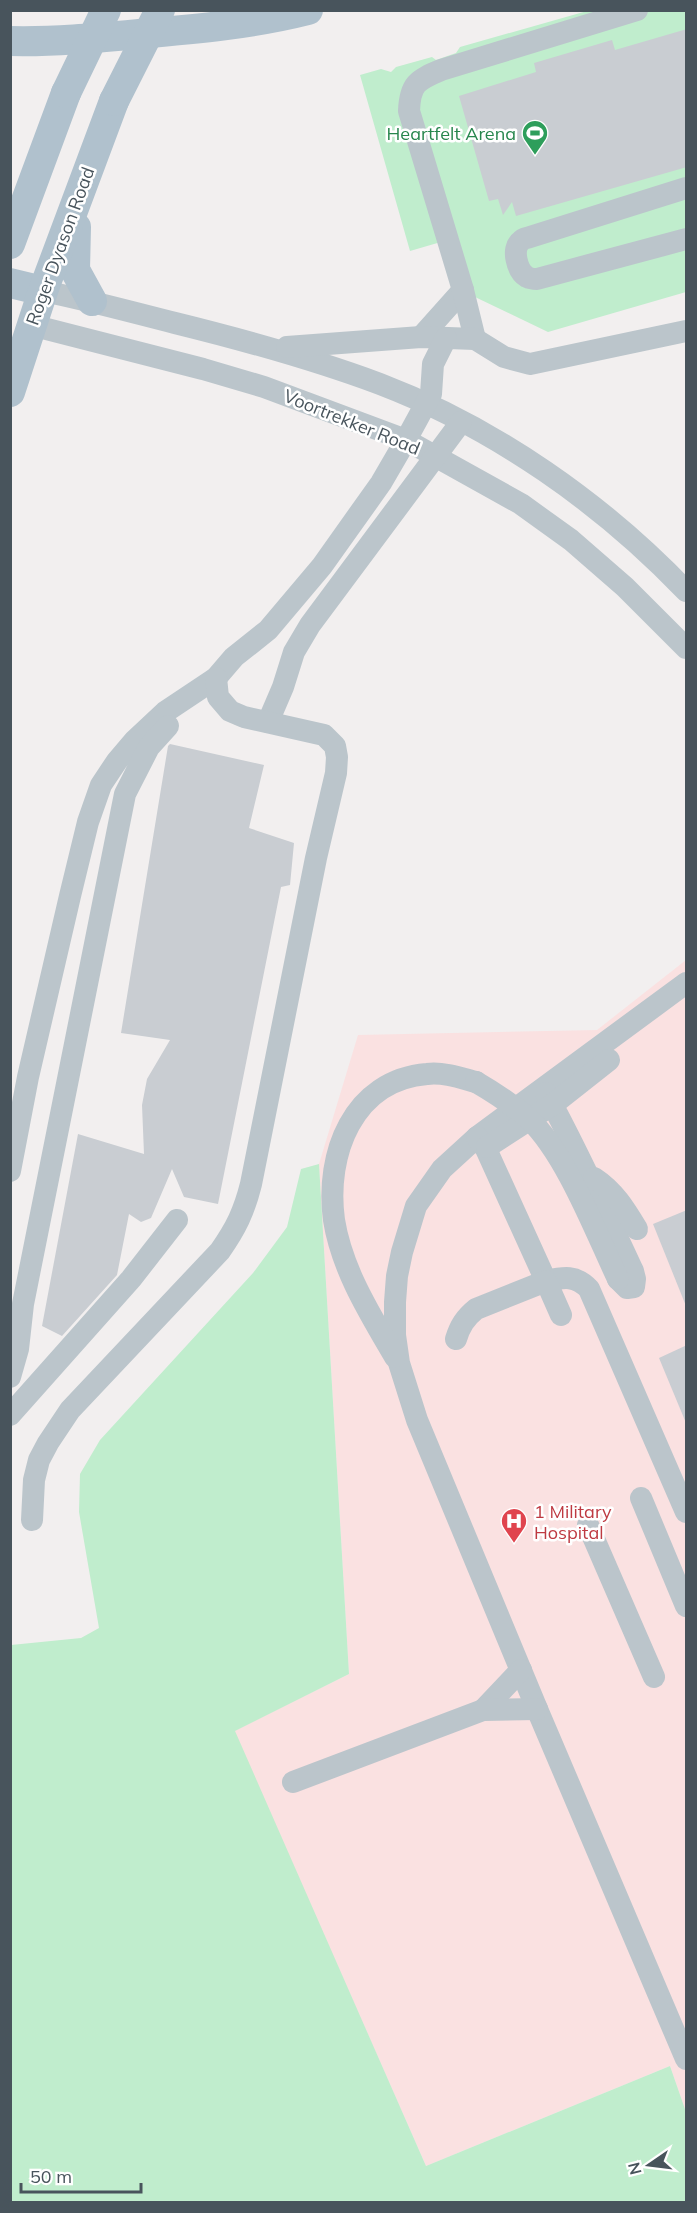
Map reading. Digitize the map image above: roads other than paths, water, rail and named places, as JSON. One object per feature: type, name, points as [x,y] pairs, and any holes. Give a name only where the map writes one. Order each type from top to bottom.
[{"type":"main road","points":[[10,244],[66,93],[106,10]]},
{"type":"main road","name":"Roger Dyason Road","points":[[10,392],[21,322],[43,291],[78,203],[92,157],[114,102],[160,10]]},
{"type":"main road","points":[[10,41],[65,41],[176,31],[233,25],[308,10]]},
{"type":"main road","points":[[78,203],[75,270],[92,301]]},
{"type":"main road","points":[[10,283],[43,291]]},
{"type":"street","points":[[475,339],[463,290],[409,111],[410,96],[414,85],[421,78],[441,70],[637,10]]},
{"type":"street","points":[[687,188],[530,237],[521,241],[516,248],[516,259],[528,278],[537,279],[687,239]]},
{"type":"street","points":[[421,337],[463,290]]},
{"type":"street","points":[[43,291],[92,301],[270,348],[381,385],[424,404],[511,449],[604,514],[663,566],[687,591]]},
{"type":"street","name":"Voortrekker Road","points":[[21,322],[264,387],[406,440],[521,504],[571,540],[625,586],[687,648]]},
{"type":"street","points":[[270,348],[421,337],[475,339],[504,357],[530,364],[687,332]]},
{"type":"street","points":[[10,1377],[18,1348],[23,1304],[125,794],[149,747],[166,728],[217,687],[234,657],[268,630],[308,584],[366,506],[431,394],[433,364],[446,338]]},
{"type":"street","points":[[268,722],[283,687],[294,652],[310,625],[461,422]]},
{"type":"street","points":[[32,1520],[34,1480],[39,1460],[70,1410],[220,1251],[237,1226],[245,1209],[316,858],[336,773],[337,758],[335,746],[324,735],[237,715],[224,705],[217,687]]},
{"type":"street","points":[[10,1171],[28,1077],[54,964],[88,822],[101,785],[128,747],[165,712],[217,687]]},
{"type":"street","points":[[101,785],[125,794]]},
{"type":"street","points":[[548,1097],[687,983]]},
{"type":"street","points":[[687,1001],[481,1143],[455,1156],[429,1184],[416,1206],[402,1252],[395,1293],[395,1335],[399,1363],[417,1420],[520,1670],[687,2059]]},
{"type":"street","points":[[399,1363],[360,1296],[347,1266],[334,1220],[333,1191],[340,1142],[348,1124],[360,1107],[390,1083],[407,1077],[430,1073],[453,1075],[476,1082],[518,1110],[540,1131],[567,1174],[618,1279],[627,1288],[634,1287],[633,1271],[588,1174],[548,1097]]},
{"type":"street","points":[[481,1143],[561,1315]]},
{"type":"street","points":[[588,1174],[610,1190],[637,1229]]},
{"type":"street","points":[[10,1415],[131,1279],[177,1220]]},
{"type":"street","points":[[456,1339],[466,1317],[476,1310],[546,1281],[567,1277],[583,1282],[590,1289],[687,1512]]},
{"type":"street","points":[[641,1498],[687,1606]]},
{"type":"street","points":[[588,1525],[654,1677]]},
{"type":"street","points":[[483,1710],[520,1670]]},
{"type":"street","points":[[293,1782],[483,1710],[537,1709]]},
{"type":"place","name":"Heartfelt Arena","points":[[535,156]]},
{"type":"place","name":"1 Military Hospital","points":[[514,1544]]}]
